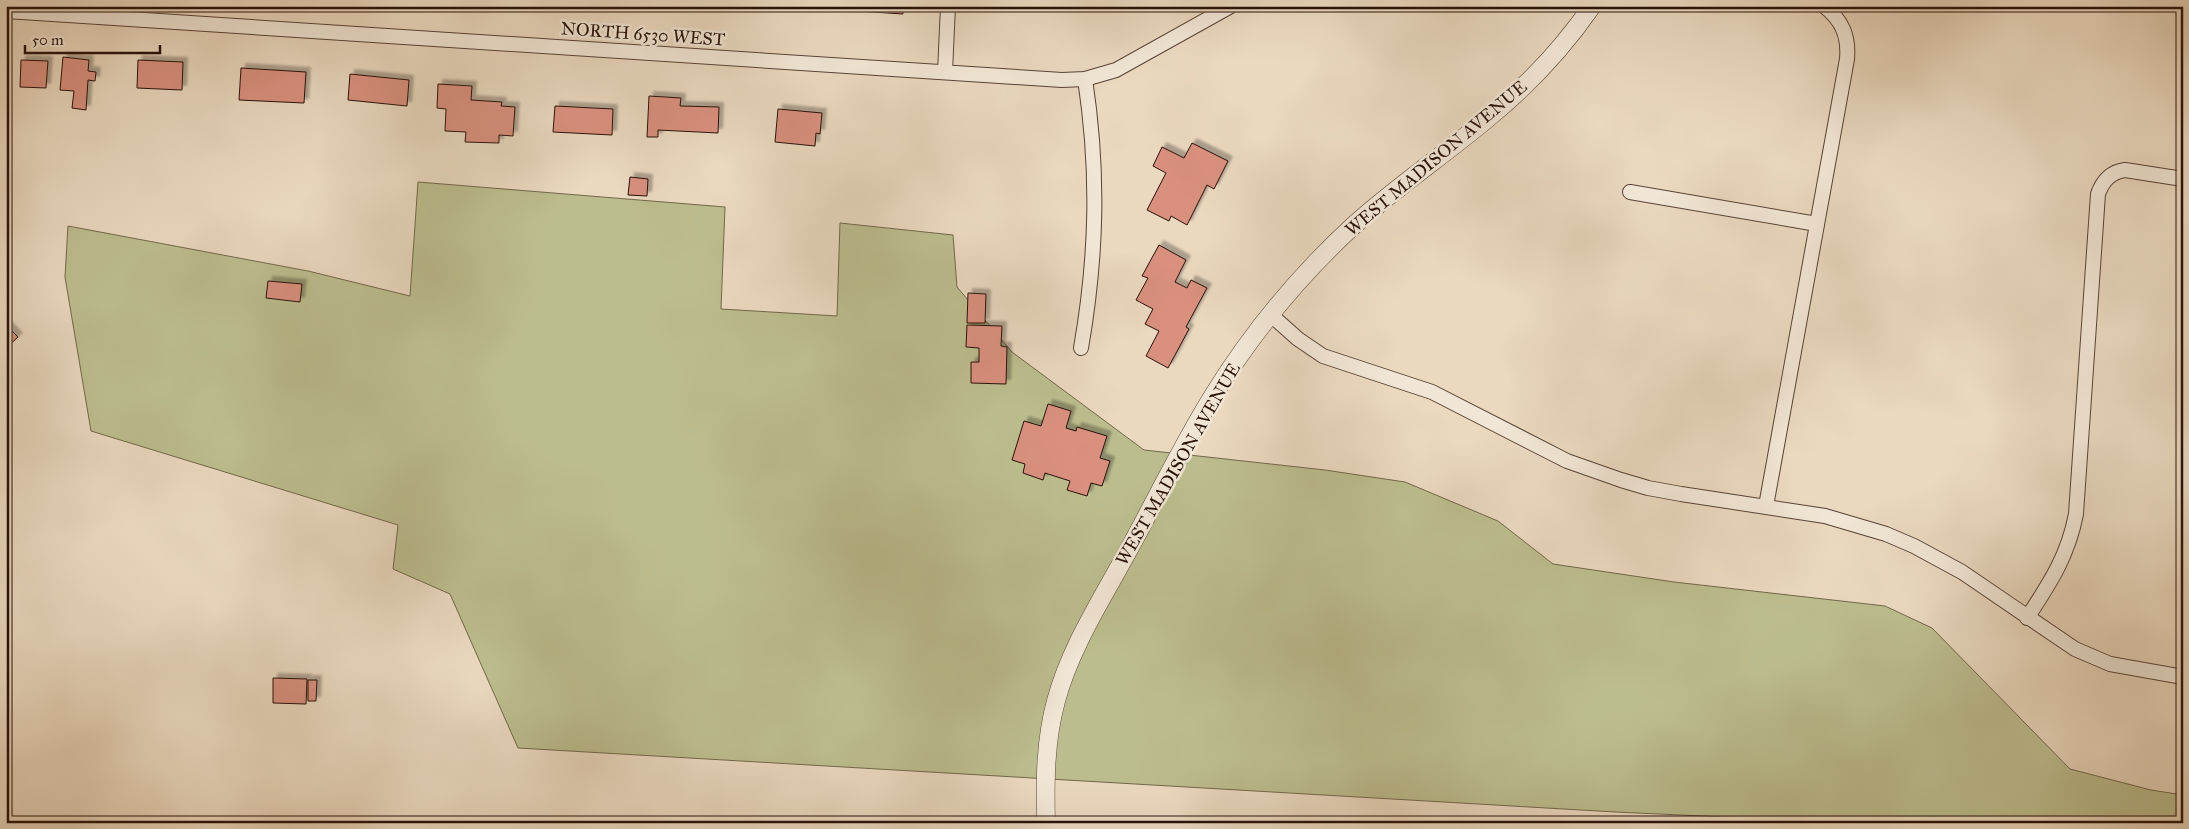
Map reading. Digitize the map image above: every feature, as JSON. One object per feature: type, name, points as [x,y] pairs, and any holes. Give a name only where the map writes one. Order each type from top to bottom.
[{"type":"street","points":[[945,72],[948,6]]},
{"type":"street","name":"NORTH 6530 WEST","points":[[6,11],[1062,80],[1086,79],[1116,70],[1231,6]]},
{"type":"street","name":"WEST MADISON AVENUE","points":[[1046,820],[1046,764],[1050,726],[1056,701],[1073,654],[1210,400],[1238,358],[1304,276],[1351,228],[1406,180],[1488,118],[1517,92],[1564,43],[1592,6]]},
{"type":"street","points":[[1766,506],[1848,49],[1847,39],[1840,22],[1824,6]]},
{"type":"street","points":[[1081,348],[1091,281],[1096,213],[1092,135],[1086,79]]},
{"type":"street","points":[[2027,618],[2061,564],[2068,548],[2076,514],[2096,211],[2100,186],[2111,175],[2125,170],[2183,179]]},
{"type":"street","points":[[1630,192],[1817,224]]},
{"type":"street","points":[[1271,316],[1298,339],[1323,356],[1432,392],[1480,415],[1535,446],[1594,471],[1639,485],[1681,494],[1766,506],[1850,522],[1914,546],[1962,572],[2057,639],[2094,658],[2126,668],[2183,677]]},
{"type":"green space","points":[[418,182],[725,207],[721,309],[837,316],[840,223],[953,235],[957,287],[1012,352],[1144,450],[1325,470],[1405,482],[1498,521],[1553,564],[1674,582],[1885,606],[1932,628],[2070,769],[2151,790],[2183,795],[2183,823],[1856,823],[1615,812],[518,748],[450,594],[393,569],[398,525],[91,431],[65,277],[68,226],[308,271],[410,296]]},
{"type":"building","points":[[772,6],[800,6],[800,9]]},
{"type":"building","points":[[843,6],[903,6],[903,14],[842,10]]},
{"type":"building","points":[[63,57],[89,60],[88,71],[96,72],[95,81],[88,80],[86,110],[72,108],[74,91],[60,90]]},
{"type":"building","points":[[21,60],[48,61],[46,88],[20,87]]},
{"type":"building","points":[[138,60],[183,62],[182,90],[137,88]]},
{"type":"building","points":[[241,68],[306,72],[304,103],[239,100]]},
{"type":"building","points":[[350,74],[409,80],[407,106],[348,100]]},
{"type":"building","points":[[438,84],[472,86],[471,100],[502,102],[501,106],[515,107],[513,136],[499,135],[499,143],[465,142],[466,132],[445,131],[446,109],[437,108]]},
{"type":"building","points":[[649,96],[681,98],[680,106],[719,107],[718,133],[658,130],[658,137],[647,137]]},
{"type":"building","points":[[555,106],[613,109],[612,135],[553,132]]},
{"type":"building","points":[[778,109],[822,113],[820,134],[816,133],[815,146],[775,142]]},
{"type":"building","points":[[1192,143],[1228,161],[1214,189],[1207,185],[1187,225],[1171,216],[1169,221],[1147,210],[1166,173],[1153,166],[1162,147],[1184,158]]},
{"type":"building","points":[[630,177],[648,179],[647,196],[628,195]]},
{"type":"building","points":[[1159,245],[1186,260],[1175,282],[1187,288],[1191,280],[1207,288],[1186,327],[1189,329],[1168,368],[1146,356],[1159,331],[1145,324],[1153,309],[1136,300],[1148,278],[1142,276]]},
{"type":"building","points":[[268,281],[302,284],[300,302],[266,298]]},
{"type":"building","points":[[968,293],[986,294],[985,323],[967,323]]},
{"type":"building","points":[[6,325],[18,337],[6,348]]},
{"type":"building","points":[[967,325],[1002,326],[1001,346],[1007,347],[1006,384],[971,383],[971,362],[979,362],[979,348],[966,347]]},
{"type":"building","points":[[1048,404],[1071,411],[1066,428],[1076,431],[1077,427],[1107,436],[1100,458],[1110,461],[1102,486],[1091,483],[1087,496],[1067,490],[1070,481],[1045,473],[1043,480],[1023,473],[1025,464],[1012,460],[1024,421],[1041,426]]},
{"type":"building","points":[[273,678],[307,679],[306,704],[273,703]]},
{"type":"building","points":[[308,680],[317,680],[316,701],[308,701]]}]
